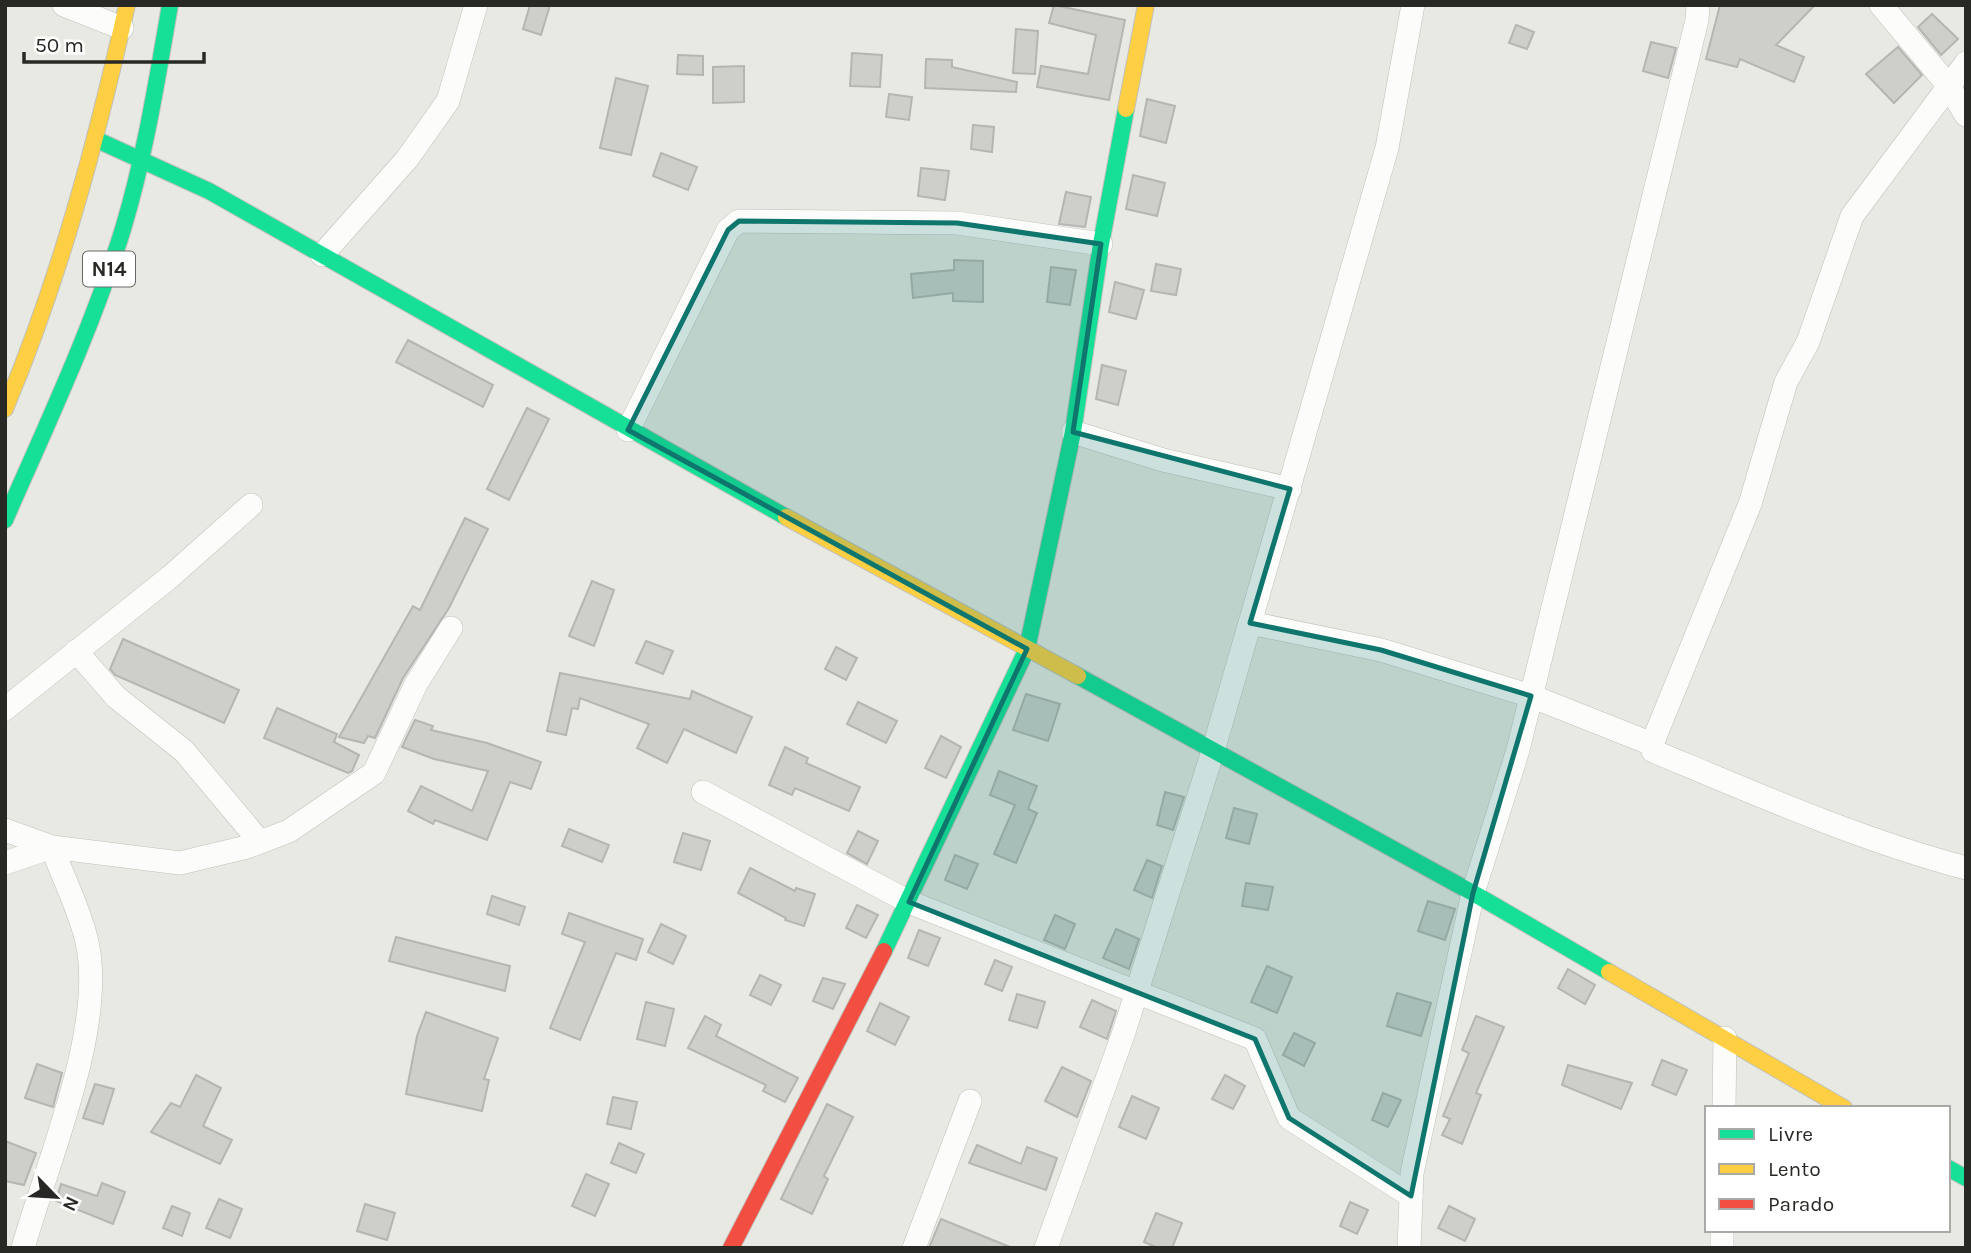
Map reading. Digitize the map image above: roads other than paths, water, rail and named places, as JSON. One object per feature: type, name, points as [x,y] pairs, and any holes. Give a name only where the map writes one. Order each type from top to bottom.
[{"type":"street","points":[[64,5],[122,28]]},
{"type":"street","name":"N14","points":[[5,409],[46,300],[95,139],[127,5]]},
{"type":"street","name":"N14","points":[[5,520],[65,385],[113,259],[142,158],[170,5]]},
{"type":"street","points":[[322,255],[407,159],[448,101],[477,5]]},
{"type":"street","points":[[731,1248],[909,902],[1027,649],[1073,432],[1101,244],[1146,5]]},
{"type":"street","points":[[1046,1248],[1137,993],[1213,751],[1387,148],[1413,5]]},
{"type":"street","points":[[1409,1248],[1412,1173],[1473,893],[1518,750],[1698,20],[1698,5]]},
{"type":"street","points":[[1881,5],[1948,85],[1966,115]]},
{"type":"street","points":[[1966,63],[1852,216],[1808,342],[1786,382],[1750,504],[1652,744],[1653,751],[1757,795],[1901,850],[1966,868]]},
{"type":"street","points":[[95,139],[142,158],[209,191],[628,430],[1473,893],[1841,1106]]},
{"type":"street","points":[[628,430],[728,230],[739,221],[957,223],[1101,244]]},
{"type":"street","points":[[1073,432],[1163,460],[1290,489]]},
{"type":"street","points":[[5,709],[170,577],[251,505]]},
{"type":"street","points":[[1250,623],[1381,650],[1531,696],[1652,744]]},
{"type":"street","points":[[5,830],[52,847],[180,863],[260,842],[289,831],[374,773],[416,684],[451,628]]},
{"type":"street","points":[[76,651],[117,697],[184,751],[260,842]]},
{"type":"street","points":[[703,792],[909,902],[1255,1039],[1289,1118],[1411,1196]]},
{"type":"street","points":[[5,863],[52,847]]},
{"type":"street","points":[[23,1248],[85,1041],[91,995],[87,942],[52,847]]},
{"type":"street","points":[[1724,1106],[1725,1038]]},
{"type":"street","points":[[914,1248],[971,1101]]},
{"type":"street","points":[[1950,1169],[1966,1178]]}]
